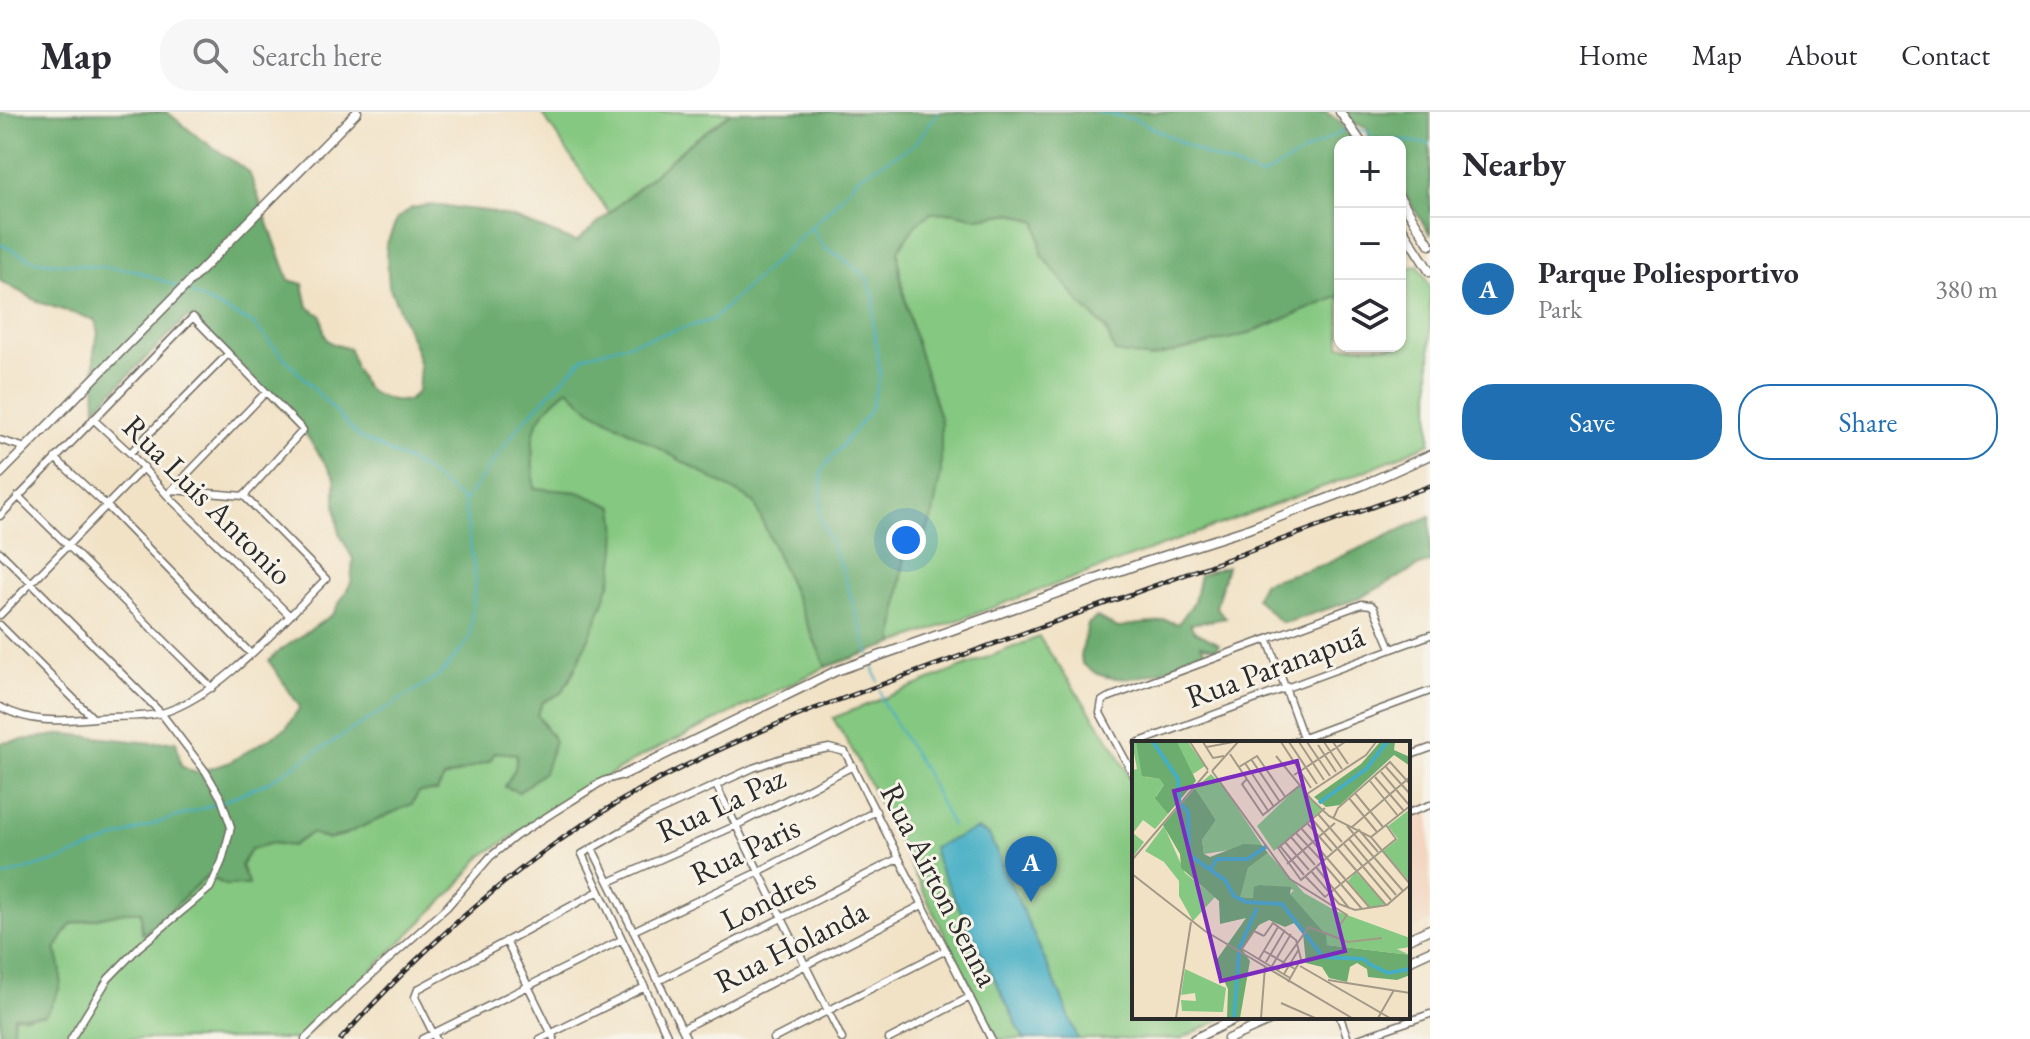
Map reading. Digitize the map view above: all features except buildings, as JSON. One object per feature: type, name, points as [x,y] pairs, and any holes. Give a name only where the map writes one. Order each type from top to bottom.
[{"type":"street","points":[[0,474],[357,112]]},
{"type":"street","points":[[1334,112],[1342,116],[1357,136]]},
{"type":"street","points":[[1406,207],[1430,245]]},
{"type":"street","points":[[1406,234],[1430,272]]},
{"type":"street","points":[[0,516],[193,317],[303,430],[244,496]]},
{"type":"street","points":[[130,453],[228,354]]},
{"type":"street","points":[[169,492],[266,392]]},
{"type":"street","name":"Rua Luis Antonio","points":[[93,419],[289,615]]},
{"type":"street","points":[[0,440],[26,448]]},
{"type":"street","points":[[305,1039],[447,907],[490,857],[516,836],[603,781],[623,775],[836,671],[1245,530],[1363,485],[1430,455]]},
{"type":"street","points":[[55,458],[107,506],[251,654]]},
{"type":"street","points":[[0,615],[144,467]]},
{"type":"street","points":[[0,707],[21,717],[50,722],[161,713],[212,688],[326,579],[244,496],[169,492]]},
{"type":"street","points":[[18,496],[212,688]]},
{"type":"street","points":[[0,552],[161,713],[192,751],[221,798],[231,833],[210,888],[138,948],[108,979],[71,1039]]},
{"type":"street","points":[[1132,773],[1100,713],[1102,701],[1107,698],[1362,604],[1374,608],[1391,648]]},
{"type":"street","points":[[0,625],[93,718]]},
{"type":"street","name":"Rua Paranapuã","points":[[1143,741],[1430,635]]},
{"type":"street","points":[[1268,640],[1304,741],[1430,691]]},
{"type":"street","name":"Rua Paranapuã","points":[[1118,750],[1132,745]]},
{"type":"street","name":"Rua Airton Senna","points":[[716,785],[785,757],[829,748],[845,752],[991,1039]]},
{"type":"street","points":[[1410,755],[1430,748]]},
{"type":"street","name":"Rua La Paz","points":[[609,882],[735,826],[853,766]]},
{"type":"street","points":[[658,1039],[668,1037],[582,854],[648,816],[716,785],[842,1039]]},
{"type":"street","points":[[1410,812],[1430,805]]},
{"type":"street","name":"Rua Paris","points":[[633,931],[758,872],[876,811]]},
{"type":"street","points":[[592,848],[687,1039]]},
{"type":"street","name":"Londres","points":[[658,981],[899,858]]},
{"type":"street","points":[[435,1036],[415,997],[418,989],[599,891]]},
{"type":"street","name":"Rua Holanda","points":[[682,1029],[922,905]]},
{"type":"street","points":[[1410,938],[1430,929]]},
{"type":"street","points":[[422,1039],[435,1036],[621,940]]},
{"type":"street","points":[[506,941],[553,1036]]},
{"type":"street","points":[[773,1039],[946,950]]},
{"type":"street","points":[[1410,960],[1430,951]]},
{"type":"street","points":[[540,1039],[553,1036],[645,987]]},
{"type":"street","points":[[889,1039],[970,997]]},
{"type":"street","points":[[1358,1039],[1430,1014]]},
{"type":"street","points":[[1194,1039],[1235,1019]]},
{"type":"street","points":[[1228,1039],[1273,1019]]},
{"type":"street","points":[[1341,1019],[1348,1039]]},
{"type":"shaded area","points":[[1430,810],[1430,921],[1410,930],[1410,817]]},
{"type":"green space","points":[[167,112],[249,172],[289,280],[303,284],[308,307],[322,316],[327,340],[349,348],[357,372],[374,394],[408,401],[418,391],[420,367],[415,347],[389,286],[386,246],[397,219],[412,208],[429,205],[487,211],[576,242],[689,144],[732,112],[1326,112],[1340,122],[1348,136],[1334,136],[1334,298],[1244,335],[1150,358],[1115,352],[1106,328],[1081,304],[1042,255],[1037,222],[1014,213],[978,218],[950,212],[931,213],[916,224],[898,251],[900,277],[913,333],[941,421],[941,472],[933,514],[923,541],[904,553],[893,644],[826,667],[754,502],[590,409],[568,389],[544,412],[534,432],[534,488],[578,492],[614,507],[616,552],[606,596],[570,679],[561,693],[543,702],[537,715],[555,741],[544,772],[519,792],[505,787],[515,769],[517,754],[495,752],[490,761],[444,778],[437,791],[419,792],[412,804],[344,835],[327,839],[311,833],[292,846],[272,843],[251,849],[241,866],[249,885],[226,885],[207,876],[142,934],[141,912],[124,912],[71,924],[55,949],[61,976],[59,991],[51,1006],[45,1015],[14,1016],[12,1039],[0,1039],[0,743],[65,734],[152,743],[176,741],[181,766],[195,773],[228,763],[286,728],[300,707],[269,661],[333,614],[351,583],[353,559],[339,533],[335,478],[303,430],[193,317],[185,319],[96,408],[94,352],[98,333],[95,320],[41,303],[0,281],[0,113]]},
{"type":"green space","points":[[541,112],[732,112],[689,144],[609,213]]},
{"type":"green space","points":[[1344,112],[1430,112],[1430,234],[1406,196],[1406,136],[1369,136],[1368,129],[1351,121]]},
{"type":"green space","points":[[951,212],[978,218],[1014,213],[1037,222],[1042,255],[1081,304],[1104,327],[1115,352],[1244,335],[1334,298],[1334,352],[1406,352],[1406,270],[1418,265],[1430,287],[1430,443],[1355,475],[893,644],[905,553],[923,541],[933,514],[941,421],[913,333],[900,277],[898,251],[916,224],[931,213]]},
{"type":"green space","points":[[568,389],[590,409],[754,502],[826,667],[640,757],[482,856],[454,890],[301,1039],[12,1039],[14,1016],[29,1017],[58,957],[55,949],[71,924],[124,912],[141,912],[141,925],[166,917],[184,895],[207,876],[226,885],[248,884],[241,866],[251,849],[272,843],[292,846],[311,833],[419,792],[495,752],[518,753],[515,769],[505,786],[519,792],[545,725],[537,716],[543,702],[561,693],[570,679],[612,580],[578,492],[534,489],[534,433],[544,412]]},
{"type":"green space","points":[[1430,516],[1430,562],[1360,598],[1280,622],[1256,598],[1262,583],[1326,564]]},
{"type":"green space","points":[[1227,566],[1216,607],[1226,618],[1190,624],[1194,631],[1219,644],[1216,649],[1201,645],[1206,652],[1182,664],[1139,677],[1111,677],[1096,673],[1082,664],[1088,624],[1097,617],[1118,628],[1165,620],[1178,624],[1194,602],[1200,575]]},
{"type":"green space","points":[[1039,637],[1115,748],[1132,783],[1132,1019],[1222,1019],[1180,1039],[997,1039],[854,753],[833,718]]},
{"type":"water","points":[[977,829],[989,835],[1078,1039],[1024,1039],[938,865],[933,847]]},
{"type":"waterway","points":[[224,801],[268,782],[440,675],[470,639],[475,578],[464,502],[519,426],[585,356],[712,320],[829,210],[860,176],[915,144],[938,112]]},
{"type":"waterway","points":[[1097,112],[1135,119],[1208,156],[1261,177],[1349,127]]},
{"type":"waterway","points":[[1355,129],[1368,132],[1375,141],[1389,139],[1430,144]]},
{"type":"waterway","points":[[811,227],[825,249],[839,255],[867,278],[874,297],[873,322],[880,375],[870,411],[822,470],[820,517],[844,574],[870,657]]},
{"type":"waterway","points":[[0,244],[35,261],[134,270],[176,286]]},
{"type":"waterway","points":[[192,294],[252,323],[359,437],[420,467],[464,501]]},
{"type":"waterway","points":[[872,663],[878,681]]},
{"type":"waterway","points":[[880,690],[884,705],[923,768],[952,826]]},
{"type":"waterway","points":[[0,877],[63,859],[142,828],[219,803]]},
{"type":"railway","points":[[341,1039],[411,965],[487,897],[568,835],[654,782],[733,743],[814,709],[1430,486]]},
{"type":"place","name":"Parque Poliesportivo","points":[[1031,902]]}]
